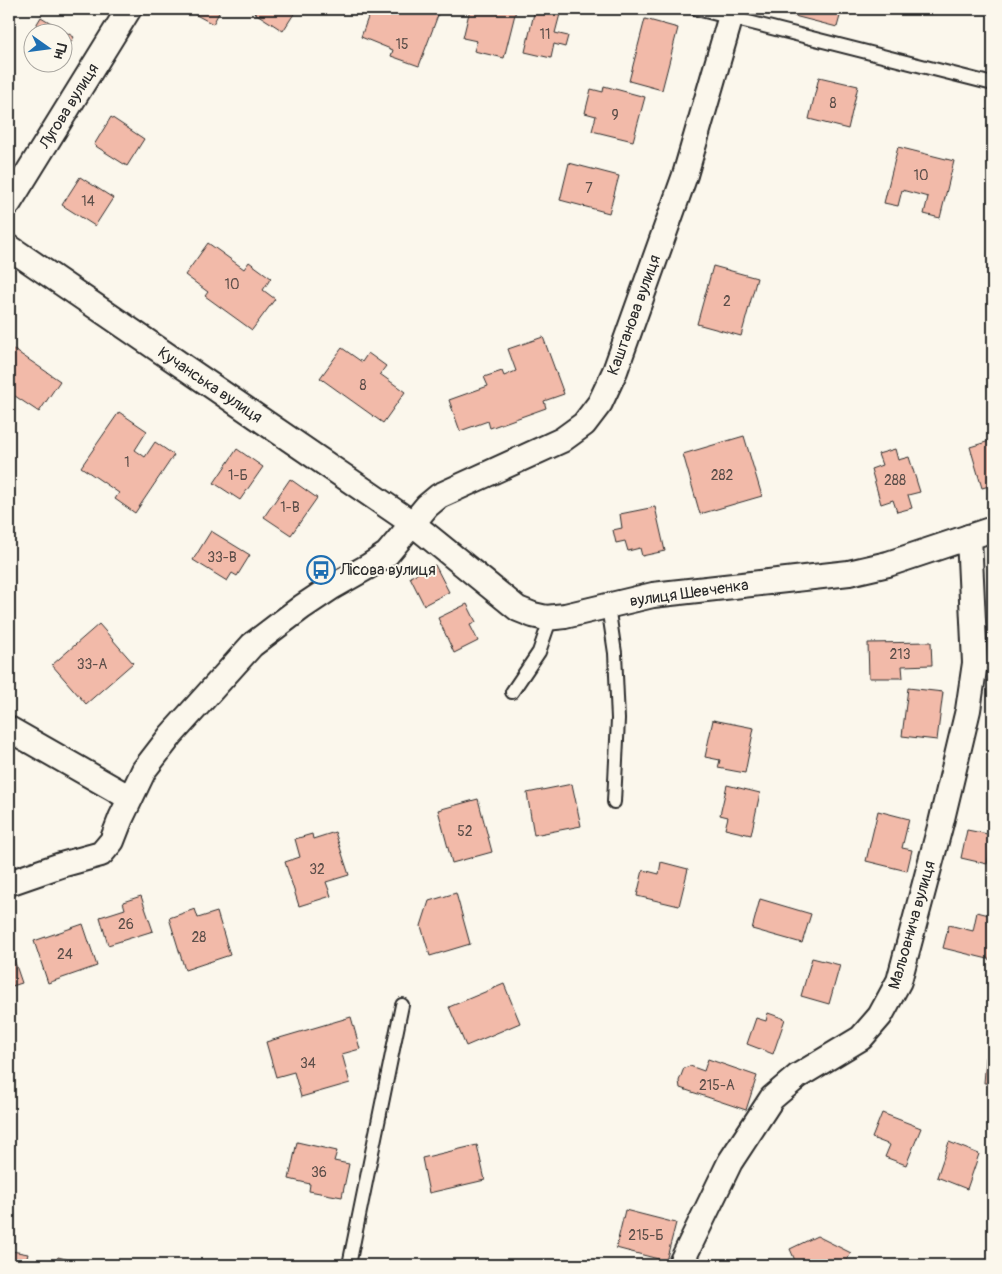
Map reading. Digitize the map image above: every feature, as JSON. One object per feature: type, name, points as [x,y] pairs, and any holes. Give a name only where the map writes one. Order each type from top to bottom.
[{"type":"street","name":"Лугова вулиця","points":[[9,203],[130,9]]},
{"type":"street","name":"Каштанова вулиця","points":[[9,883],[61,865],[101,854],[112,841],[144,770],[171,734],[252,645],[302,606],[386,554],[412,523],[439,496],[562,440],[584,424],[600,403],[615,371],[685,175],[732,13]]},
{"type":"street","name":"Кучанська вулиця","points":[[9,247],[412,523]]},
{"type":"street","name":"вулиця Шевченка","points":[[412,523],[518,609],[533,615],[551,617],[565,616],[653,595],[849,572],[888,564],[993,529]]},
{"type":"street","name":"Мальовнича вулиця","points":[[680,1265],[730,1162],[772,1098],[798,1076],[862,1038],[880,1016],[899,981],[941,824],[968,710],[975,663],[969,537]]},
{"type":"street","points":[[9,729],[130,798]]},
{"type":"lane","points":[[696,9],[732,13],[993,84]]},
{"type":"lane","points":[[608,606],[615,653],[618,719],[614,802]]},
{"type":"lane","points":[[512,692],[539,652],[551,617]]},
{"type":"lane","points":[[348,1265],[402,1005]]},
{"type":"building","points":[[185,9],[221,9],[213,24]]},
{"type":"building","points":[[249,9],[297,9],[283,31]]},
{"type":"building","points":[[371,9],[423,9],[438,15],[419,66],[391,56],[393,50],[361,37]]},
{"type":"building","points":[[470,9],[516,10],[504,58],[474,51],[477,41],[463,38]]},
{"type":"building","points":[[535,9],[560,14],[555,33],[568,36],[565,47],[554,44],[551,58],[525,52]]},
{"type":"building","points":[[767,9],[842,9],[837,27]]},
{"type":"building","points":[[41,17],[49,22],[38,22]]},
{"type":"building","points":[[645,19],[678,28],[662,90],[629,81]]},
{"type":"building","points":[[819,77],[858,86],[848,129],[809,119]]},
{"type":"building","points":[[604,86],[645,97],[633,141],[592,131],[596,116],[585,113],[591,89],[603,92]]},
{"type":"building","points":[[111,117],[144,139],[127,166],[94,145]]},
{"type":"building","points":[[898,147],[954,161],[940,218],[924,214],[928,197],[902,190],[898,206],[884,203]]},
{"type":"building","points":[[569,163],[619,176],[609,213],[560,200]]},
{"type":"building","points":[[80,177],[113,198],[95,226],[62,205]]},
{"type":"building","points":[[208,243],[244,269],[249,262],[271,278],[263,290],[275,299],[252,330],[205,296],[208,292],[185,275]]},
{"type":"building","points":[[713,266],[757,278],[741,336],[697,324]]},
{"type":"building","points":[[543,337],[564,394],[544,401],[546,408],[490,428],[488,421],[460,431],[449,400],[488,386],[484,377],[502,371],[504,376],[516,371],[508,349]]},
{"type":"building","points":[[342,348],[362,362],[368,353],[386,366],[380,374],[405,392],[383,423],[320,378]]},
{"type":"building","points":[[13,349],[60,381],[39,412],[9,392],[9,356]]},
{"type":"building","points":[[119,412],[147,431],[135,450],[145,457],[155,442],[174,455],[135,513],[115,499],[119,493],[81,467]]},
{"type":"building","points":[[744,436],[762,496],[700,514],[683,454]]},
{"type":"building","points":[[993,440],[993,485],[982,488],[970,447]]},
{"type":"building","points":[[237,449],[263,467],[240,500],[214,483]]},
{"type":"building","points":[[895,449],[898,460],[909,457],[920,492],[908,495],[912,508],[897,512],[893,500],[881,504],[871,469],[882,465],[878,454]]},
{"type":"building","points":[[290,479],[317,498],[291,535],[264,517]]},
{"type":"building","points":[[655,507],[665,551],[642,556],[640,548],[628,551],[625,541],[616,543],[613,530],[622,528],[620,514]]},
{"type":"building","points":[[211,531],[250,555],[237,576],[232,573],[227,581],[193,560]]},
{"type":"building","points":[[993,552],[993,577],[990,553]]},
{"type":"building","points":[[435,565],[449,592],[424,605],[410,577]]},
{"type":"building","points":[[467,604],[476,622],[470,625],[478,641],[454,653],[438,618]]},
{"type":"building","points":[[99,624],[133,663],[86,704],[52,665]]},
{"type":"building","points":[[931,642],[932,665],[902,666],[903,678],[869,678],[868,643]]},
{"type":"building","points":[[908,688],[943,692],[937,740],[902,736]]},
{"type":"building","points":[[713,720],[754,728],[745,773],[718,768],[720,760],[705,757]]},
{"type":"building","points":[[572,784],[581,826],[534,835],[527,793]]},
{"type":"building","points":[[727,785],[760,793],[751,835],[725,829],[728,817],[720,815]]},
{"type":"building","points":[[478,799],[492,852],[452,863],[438,810]]},
{"type":"building","points":[[878,811],[909,819],[902,848],[912,850],[907,871],[866,861]]},
{"type":"building","points":[[967,830],[993,835],[987,864],[961,858]]},
{"type":"building","points":[[335,832],[349,875],[326,882],[331,896],[299,906],[285,862],[300,857],[295,839],[312,834],[313,839]]},
{"type":"building","points":[[661,862],[688,869],[679,906],[637,896],[643,870],[659,874]]},
{"type":"building","points":[[456,893],[470,944],[430,956],[421,926],[429,901]]},
{"type":"building","points":[[141,896],[153,931],[108,945],[100,917],[125,909],[123,902]]},
{"type":"building","points":[[760,899],[811,914],[802,943],[752,929]]},
{"type":"building","points":[[195,909],[198,918],[217,912],[230,955],[185,970],[169,918]]},
{"type":"building","points":[[977,912],[993,916],[992,960],[943,948],[949,925],[973,931]]},
{"type":"building","points":[[83,924],[97,966],[48,983],[34,941]]},
{"type":"building","points":[[9,945],[22,983],[9,987]]},
{"type":"building","points":[[812,958],[840,965],[829,1004],[801,996]]},
{"type":"building","points":[[504,984],[520,1023],[466,1046],[449,1007]]},
{"type":"building","points":[[768,1013],[785,1019],[773,1054],[747,1044],[756,1018],[766,1021]]},
{"type":"building","points":[[351,1017],[360,1049],[342,1054],[350,1083],[301,1097],[294,1072],[276,1077],[266,1042]]},
{"type":"building","points":[[988,1035],[993,1036],[993,1083],[984,1083]]},
{"type":"building","points":[[708,1059],[757,1076],[746,1110],[680,1088],[679,1081],[684,1068],[690,1066],[704,1071]]},
{"type":"building","points":[[882,1113],[921,1128],[906,1165],[885,1157],[890,1145],[872,1138]]},
{"type":"building","points":[[297,1142],[337,1151],[334,1161],[349,1164],[342,1197],[309,1191],[310,1184],[289,1179]]},
{"type":"building","points":[[949,1142],[979,1154],[967,1189],[937,1177]]},
{"type":"building","points":[[477,1145],[485,1180],[429,1193],[422,1158]]},
{"type":"building","points":[[625,1210],[676,1223],[666,1261],[616,1248]]},
{"type":"building","points":[[9,1234],[14,1243],[12,1251],[28,1254],[25,1265],[9,1265]]},
{"type":"building","points":[[817,1236],[851,1253],[844,1265],[797,1265],[790,1249]]},
{"type":"building","points":[[58,1257],[88,1265],[55,1265]]},
{"type":"place","name":"Лісова вулиця","points":[[321,570]]}]
